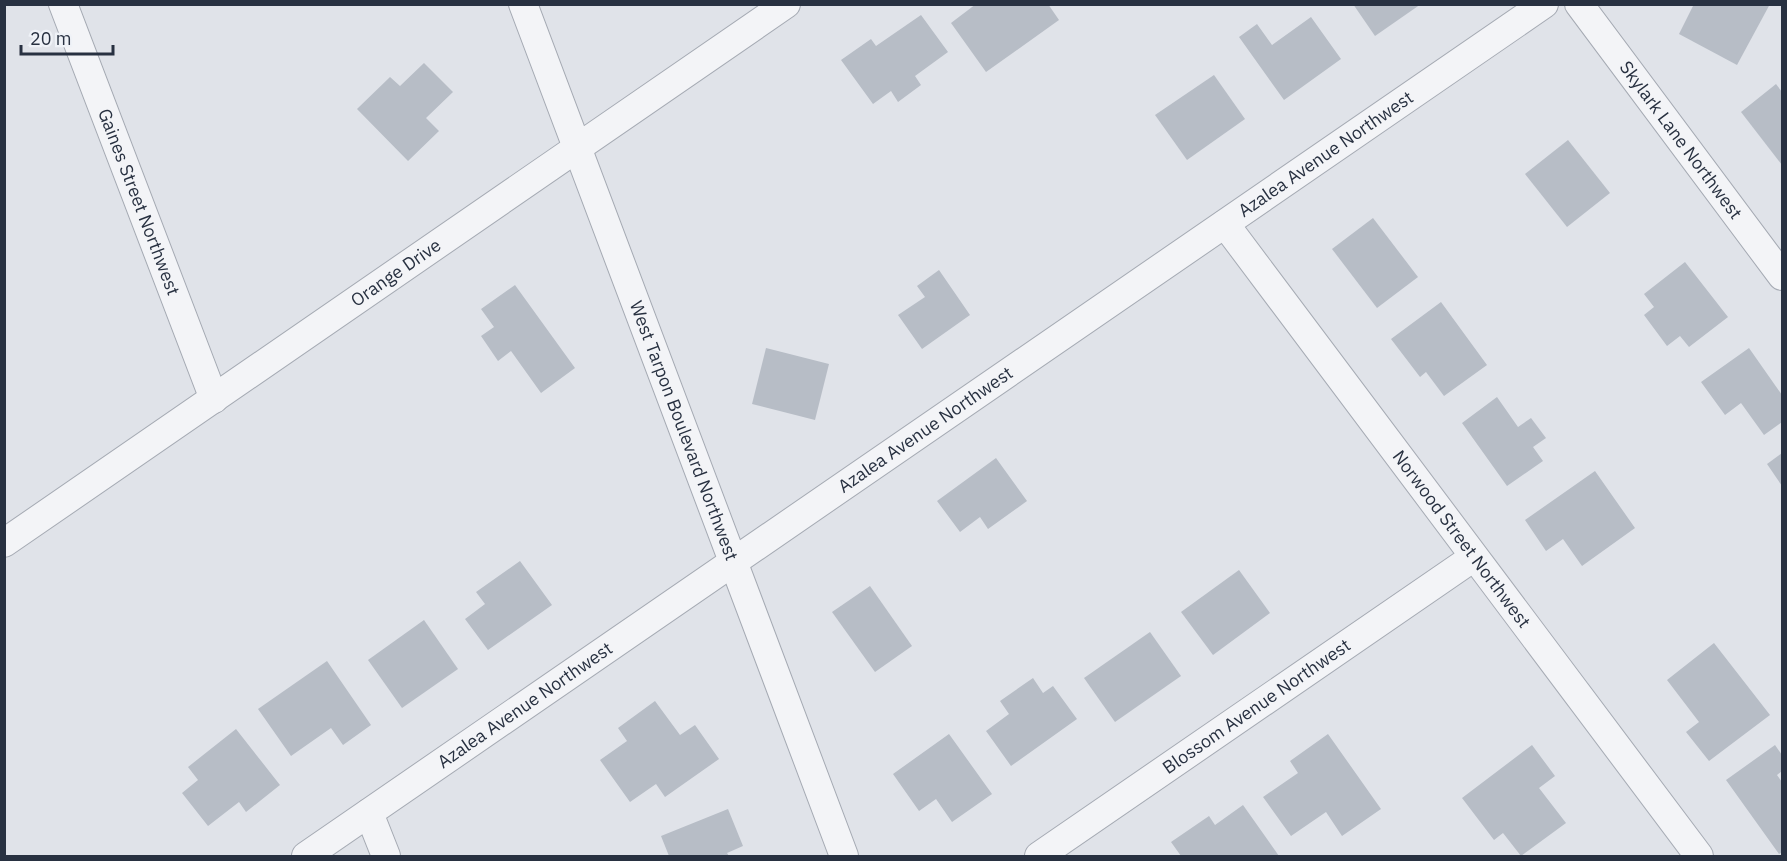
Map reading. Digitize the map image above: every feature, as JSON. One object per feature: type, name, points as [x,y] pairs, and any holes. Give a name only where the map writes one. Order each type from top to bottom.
[{"type":"street","name":"Gaines Street Northwest","points":[[63,4],[214,399]]},
{"type":"street","name":"West Tarpon Boulevard Northwest","points":[[523,4],[844,856]]},
{"type":"street","name":"Orange Drive","points":[[4,543],[786,4]]},
{"type":"street","name":"Azalea Avenue Northwest","points":[[306,856],[1544,4]]},
{"type":"street","name":"Skylark Lane Northwest","points":[[1579,4],[1782,276]]},
{"type":"street","name":"Norwood Street Northwest","points":[[1225,224],[1699,856]]},
{"type":"street","name":"Blossom Avenue Northwest","points":[[1039,856],[1474,556]]},
{"type":"street","points":[[369,813],[386,856]]},
{"type":"building","points":[[976,4],[1048,4],[1059,20],[986,72],[951,23]]},
{"type":"building","points":[[1353,4],[1421,4],[1375,36]]},
{"type":"building","points":[[1694,4],[1770,4],[1737,65],[1679,34]]},
{"type":"building","points":[[921,15],[948,52],[915,76],[921,85],[898,102],[891,91],[873,104],[841,60],[871,39],[876,46]]},
{"type":"building","points":[[1311,17],[1341,59],[1284,100],[1239,37],[1257,24],[1272,45]]},
{"type":"building","points":[[424,63],[453,92],[426,118],[439,131],[408,161],[357,109],[390,77],[400,86]]},
{"type":"building","points":[[1214,75],[1245,119],[1187,160],[1155,115]]},
{"type":"building","points":[[1776,84],[1782,92],[1782,165],[1741,112]]},
{"type":"building","points":[[1568,140],[1610,193],[1567,227],[1525,174]]},
{"type":"building","points":[[1373,218],[1418,277],[1377,308],[1332,249]]},
{"type":"building","points":[[1685,262],[1728,317],[1689,347],[1680,336],[1667,346],[1644,315],[1654,307],[1644,294]]},
{"type":"building","points":[[939,270],[970,315],[922,349],[898,315],[925,297],[917,286]]},
{"type":"building","points":[[515,285],[575,368],[541,393],[511,351],[498,361],[481,336],[494,327],[481,309]]},
{"type":"building","points":[[1441,302],[1487,365],[1444,396],[1426,372],[1420,377],[1391,339]]},
{"type":"building","points":[[766,348],[829,364],[815,420],[752,404]]},
{"type":"building","points":[[1749,348],[1782,395],[1782,422],[1764,435],[1741,403],[1725,415],[1701,382]]},
{"type":"building","points":[[1497,397],[1518,427],[1531,418],[1546,438],[1533,447],[1543,461],[1507,486],[1462,423]]},
{"type":"building","points":[[1782,453],[1782,486],[1767,464]]},
{"type":"building","points":[[996,458],[1027,501],[988,529],[980,517],[960,532],[937,501]]},
{"type":"building","points":[[1595,471],[1635,528],[1582,566],[1563,539],[1546,551],[1525,520]]},
{"type":"building","points":[[520,561],[552,605],[488,650],[465,619],[485,604],[476,592]]},
{"type":"building","points":[[1239,570],[1270,613],[1213,655],[1181,612]]},
{"type":"building","points":[[870,586],[912,646],[875,672],[832,612]]},
{"type":"building","points":[[424,620],[458,669],[402,708],[368,660]]},
{"type":"building","points":[[1150,632],[1181,676],[1115,722],[1084,678]]},
{"type":"building","points":[[1714,643],[1770,715],[1709,761],[1686,732],[1699,722],[1667,680]]},
{"type":"building","points":[[327,661],[371,725],[343,745],[331,728],[291,756],[258,709]]},
{"type":"building","points":[[1033,678],[1043,693],[1053,686],[1077,719],[1011,766],[986,731],[1009,714],[1000,701]]},
{"type":"building","points":[[655,701],[680,735],[695,725],[719,759],[665,797],[656,784],[630,802],[600,760],[627,741],[618,728]]},
{"type":"building","points":[[236,729],[280,785],[246,812],[239,802],[208,826],[182,793],[198,780],[188,767]]},
{"type":"building","points":[[949,734],[992,794],[952,822],[936,799],[919,811],[893,774]]},
{"type":"building","points":[[1328,734],[1381,809],[1342,836],[1326,812],[1291,836],[1263,797],[1298,773],[1290,761]]},
{"type":"building","points":[[1532,745],[1555,776],[1539,788],[1566,823],[1521,856],[1503,833],[1494,840],[1462,798]]},
{"type":"building","points":[[1775,745],[1782,755],[1782,771],[1777,775],[1782,782],[1782,852],[1779,854],[1726,780]]},
{"type":"building","points":[[1243,805],[1279,856],[1181,856],[1171,842],[1209,816],[1215,825]]},
{"type":"building","points":[[728,809],[743,846],[727,853],[729,856],[669,856],[661,836]]}]
